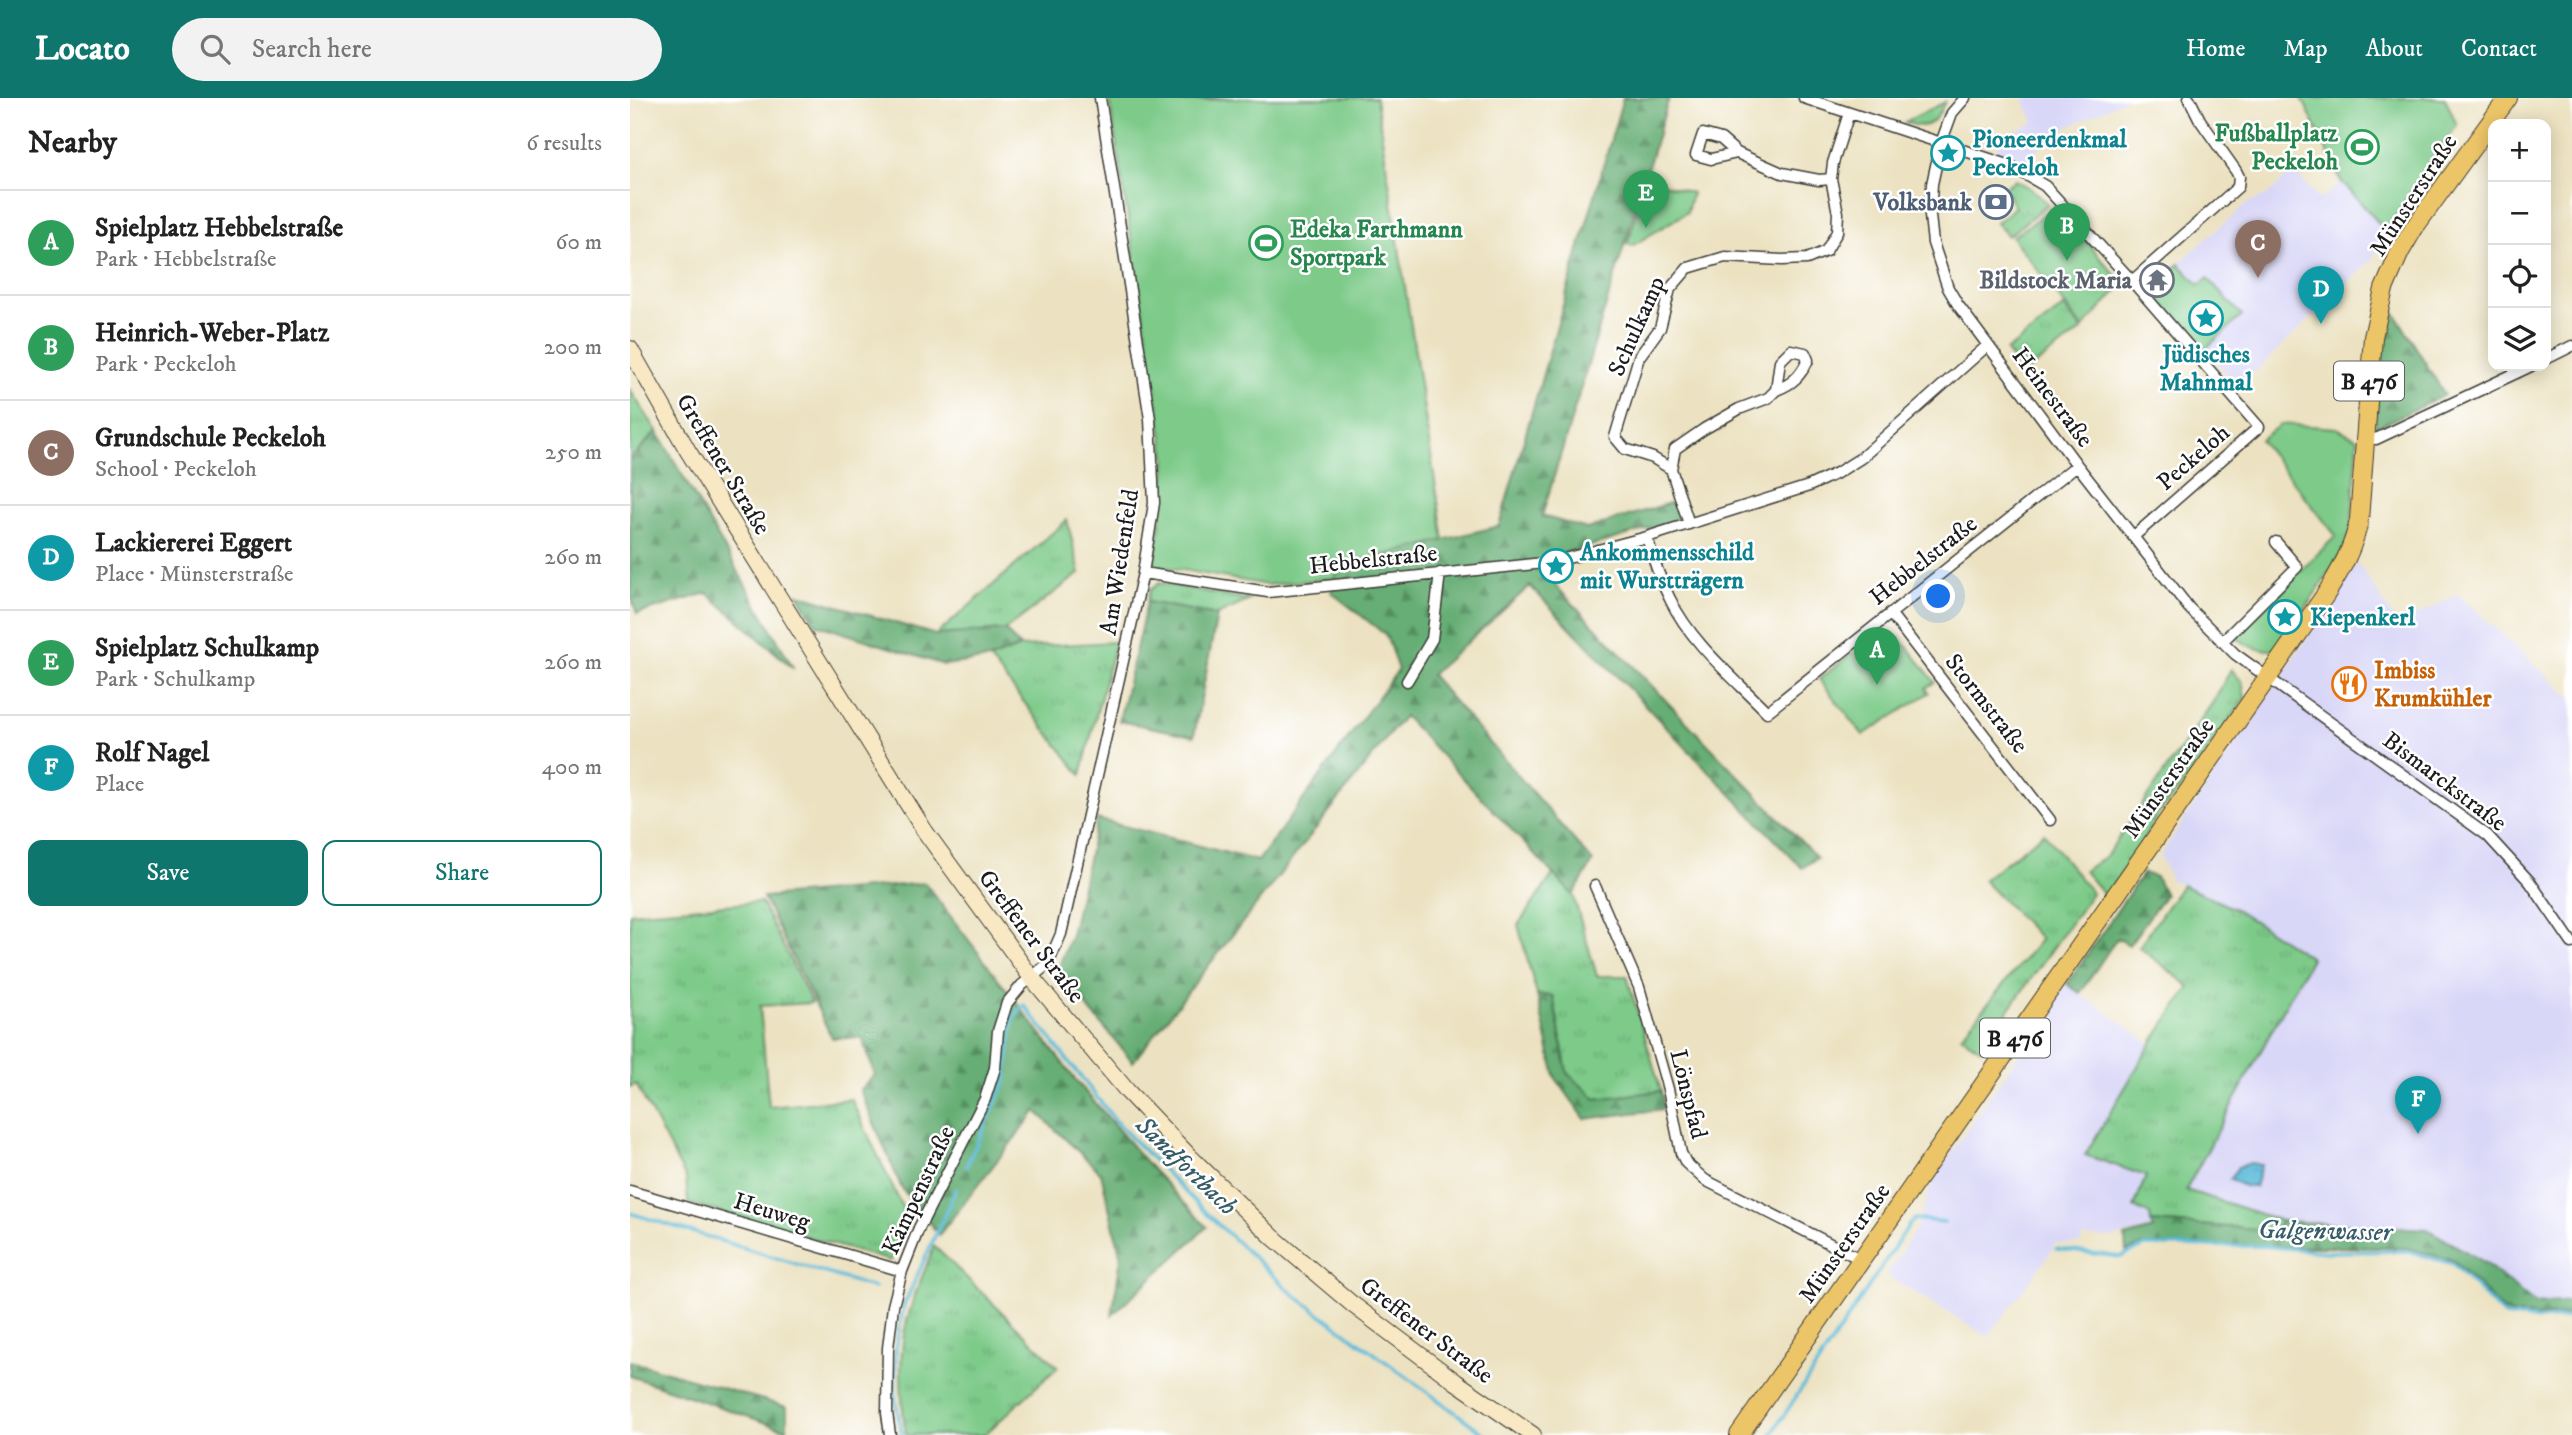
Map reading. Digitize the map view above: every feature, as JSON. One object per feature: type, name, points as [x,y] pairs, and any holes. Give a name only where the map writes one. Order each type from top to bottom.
[{"type":"main road","name":"Münsterstraße","points":[[1740,1435],[2326,594],[2351,549],[2359,520],[2374,337],[2388,280],[2414,228],[2508,98]]},
{"type":"main road","name":"Greffener Straße","points":[[630,349],[695,461],[924,830],[1031,977],[1128,1092],[1189,1156],[1274,1238],[1363,1312],[1456,1382],[1533,1435]]},
{"type":"street","name":"Am Wiedenfeld","points":[[1031,977],[1048,964],[1061,934],[1143,573],[1154,503],[1150,419],[1100,98]]},
{"type":"street","name":"Peckeloh","points":[[1804,98],[2011,166],[2045,187],[2132,281],[2259,427],[2134,536]]},
{"type":"street","name":"Heinestraße","points":[[1965,98],[1952,113],[1941,143],[1932,184],[1930,216],[1933,243],[1948,288],[2077,465],[2189,608],[2222,642],[2268,677]]},
{"type":"street","points":[[2132,281],[2238,187],[2239,177],[2200,120],[2189,98]]},
{"type":"street","name":"Schulkamp","points":[[1671,469],[1653,458],[1625,449],[1615,437],[1639,357],[1660,328],[1670,289],[1688,268],[1725,257],[1807,259],[1826,251],[1837,232],[1838,213],[1831,179],[1833,163],[1849,113]]},
{"type":"street","points":[[1737,153],[1782,173],[1819,180],[1831,179]]},
{"type":"street","name":"Hebbelstraße","points":[[1143,573],[1268,592],[1553,562],[1647,537],[1809,486],[1837,473],[1861,458],[1988,345]]},
{"type":"street","points":[[2551,356],[2572,346]]},
{"type":"street","points":[[2366,437],[2375,439],[2519,371]]},
{"type":"street","points":[[1689,524],[1671,469],[1675,449],[1739,409],[1768,398],[1776,390]]},
{"type":"street","name":"Hebbelstraße","points":[[1647,537],[1670,601],[1698,640],[1767,712],[2077,465]]},
{"type":"street","points":[[2222,642],[2297,567],[2276,542]]},
{"type":"street","points":[[1407,681],[1432,639],[1440,573]]},
{"type":"street","name":"Stormstraße","points":[[1890,613],[2050,820]]},
{"type":"street","name":"Bismarckstraße","points":[[2268,677],[2488,836],[2530,882],[2572,943]]},
{"type":"street","name":"Lönspfad","points":[[1595,886],[1639,987],[1668,1089],[1681,1153],[1686,1163],[1705,1180],[1862,1260]]},
{"type":"street","name":"Kämpenstraße","points":[[890,1435],[887,1413],[888,1348],[893,1306],[902,1271],[919,1228],[985,1099],[995,1068],[998,1031],[1007,1003],[1031,977]]},
{"type":"street","name":"Heuweg","points":[[630,1191],[902,1271]]},
{"type":"shaded area","points":[[2128,98],[2044,139],[2027,166],[1996,152],[1998,138],[2034,122],[2023,99]]},
{"type":"shaded area","points":[[2294,171],[2320,200],[2347,178],[2403,196],[2372,260],[2239,387],[2151,293],[2146,282],[2151,275],[2158,281],[2249,202],[2266,196]]},
{"type":"shaded area","points":[[2358,563],[2398,625],[2458,594],[2572,699],[2572,1301],[2535,1304],[2484,1262],[2427,1229],[2282,1221],[2186,1190],[2311,958],[2237,910],[2171,880],[2160,856]]},
{"type":"shaded area","points":[[2067,984],[2151,1044],[2085,1155],[2146,1176],[2134,1207],[2149,1216],[2153,1228],[2112,1238],[2083,1237],[2081,1244],[2054,1244],[2052,1251],[1988,1337],[1886,1275],[1917,1227],[1933,1180]]},
{"type":"green space","name":"Edeka Farthmann Sportpark","points":[[1109,98],[1162,98],[1182,102],[1239,98],[1376,98],[1444,540],[1339,566],[1335,578],[1267,585],[1154,565],[1163,504],[1166,458]]},
{"type":"green space","points":[[1162,98],[1239,98],[1182,102]]},
{"type":"green space","points":[[1623,98],[1669,98],[1542,516],[1587,529],[1673,502],[1678,520],[1551,556],[1555,585],[1817,858],[1802,868],[1530,586],[1431,675],[1593,862],[1573,895],[1404,716],[1133,1062],[1057,971],[1071,935],[1097,819],[1258,861],[1398,670],[1386,635],[1331,592],[1338,566],[1499,526]]},
{"type":"green space","points":[[2302,98],[2445,98],[2457,125],[2387,232],[2341,181]]},
{"type":"green space","points":[[1945,102],[1938,116],[1930,124],[1920,126],[1905,122]]},
{"type":"green space","points":[[1648,179],[1692,193],[1687,212],[1632,246],[1627,244]]},
{"type":"green space","points":[[2015,180],[2033,190],[2048,204],[2008,236],[1996,223],[2015,207],[2003,188]]},
{"type":"green space","points":[[2056,206],[2123,284],[2083,328],[2012,237]]},
{"type":"green space","points":[[2179,264],[2199,285],[2208,278],[2242,316],[2205,349],[2148,288],[2146,282],[2151,275],[2158,282]]},
{"type":"green space","points":[[2387,300],[2445,395],[2375,428],[2383,319]]},
{"type":"green space","points":[[2064,307],[2082,330],[2023,374],[2006,351]]},
{"type":"green space","points":[[630,390],[657,431],[630,460]]},
{"type":"green space","points":[[2281,424],[2337,428],[2358,439],[2351,530],[2342,553],[2285,639],[2274,650],[2262,650],[2243,643],[2234,636],[2336,536],[2260,440]]},
{"type":"green space","points":[[657,431],[794,669],[707,593],[637,614],[630,594],[630,460]]},
{"type":"green space","points":[[1067,520],[1080,573],[1005,630],[936,635]]},
{"type":"green space","points":[[1159,583],[1250,600],[1217,615],[1147,602],[1150,590]]},
{"type":"green space","points":[[798,594],[936,635],[1005,630],[1020,647],[990,659],[944,665],[815,624]]},
{"type":"green space","points":[[1147,602],[1217,615],[1194,736],[1119,721]]},
{"type":"green space","points":[[1891,634],[1901,639],[1935,682],[1926,688],[1929,693],[1863,735],[1819,679],[1874,637]]},
{"type":"green space","points":[[1115,642],[1081,775],[990,659],[1020,647]]},
{"type":"green space","points":[[2231,669],[2242,682],[2245,698],[2186,782],[2157,815],[2137,852],[2105,896],[2084,871],[2107,855],[2213,702]]},
{"type":"green space","points":[[2044,833],[2092,893],[1981,1049],[1961,1036],[2041,939],[1983,880]]},
{"type":"green space","points":[[1554,873],[1573,895],[1597,976],[1627,976],[1661,1091],[1596,1099],[1567,1073],[1553,996],[1537,995],[1518,925]]},
{"type":"green space","points":[[2143,873],[2156,877],[2165,895],[2129,945],[2117,938],[2080,993],[2067,984]]},
{"type":"green space","points":[[925,883],[1078,1083],[1152,1169],[1207,1227],[1112,1315],[1121,1258],[1101,1173],[1036,1111],[939,1235],[902,1189],[860,1090],[875,1075],[862,1038],[832,1038],[763,897]]},
{"type":"green space","points":[[2182,885],[2237,910],[2311,958],[2186,1190],[2282,1221],[2274,1230],[2151,1222],[2150,1215],[2134,1207],[2146,1176],[2085,1155],[2151,1044],[2190,987],[2139,947]]},
{"type":"green space","points":[[761,902],[812,1003],[760,1006],[769,1107],[851,1099],[906,1215],[891,1261],[688,1203],[686,1178],[636,1084],[630,1087],[630,913]]},
{"type":"green space","points":[[1537,995],[1553,996],[1567,1073],[1596,1099],[1661,1091],[1665,1109],[1585,1119],[1555,1077]]},
{"type":"green space","points":[[2282,1221],[2427,1229],[2484,1262],[2535,1304],[2572,1301],[2572,1314],[2538,1317],[2505,1313],[2454,1261],[2407,1248],[2143,1245],[2126,1252],[2125,1237],[2153,1229],[2151,1222],[2274,1230]]},
{"type":"green space","points":[[934,1246],[1058,1367],[984,1435],[906,1435],[901,1387],[903,1338],[913,1299]]},
{"type":"green space","points":[[630,1361],[787,1407],[787,1430],[630,1376]]},
{"type":"water","points":[[2250,1163],[2261,1165],[2255,1187],[2244,1186],[2230,1179],[2238,1167]]},
{"type":"waterway","name":"Sandfortbach","points":[[966,1167],[1006,1080],[1013,1017],[1024,1005],[1118,1124],[1208,1215],[1293,1294],[1486,1435]]},
{"type":"waterway","name":"Sandfortbach","points":[[902,1435],[895,1397],[896,1346],[904,1305],[956,1189]]},
{"type":"waterway","name":"Sandfortbach","points":[[630,1213],[875,1288]]},
{"type":"waterway","name":"Galgenwasser","points":[[1771,1435],[1909,1225],[1915,1219],[1944,1222]]},
{"type":"waterway","name":"Galgenwasser","points":[[2056,1249],[2121,1257],[2145,1246],[2264,1246],[2326,1252],[2407,1251],[2453,1264],[2504,1316],[2539,1320],[2572,1317]]},
{"type":"place","name":"Fußballplatz Peckeloh","points":[[2362,147]]},
{"type":"place","name":"Pioneerdenkmal Peckeloh","points":[[1948,153]]},
{"type":"place","name":"Volksbank","points":[[1996,202]]},
{"type":"place","name":"Spielplatz Schulkamp","points":[[1646,228]]},
{"type":"place","name":"Edeka Farthmann Sportpark","points":[[1266,243]]},
{"type":"place","name":"Heinrich-Weber-Platz","points":[[2067,261]]},
{"type":"place","name":"Grundschule Peckeloh","points":[[2258,278]]},
{"type":"place","name":"Bildstock Maria","points":[[2157,280]]},
{"type":"place","name":"Jüdisches Mahnmal","points":[[2206,318]]},
{"type":"place","name":"Lackiererei Eggert","points":[[2321,324]]},
{"type":"place","name":"Ankommensschild mit Wurstträgern","points":[[1556,566]]},
{"type":"place","name":"Kiepenkerl","points":[[2285,617]]},
{"type":"place","name":"Imbiss Krumkühler","points":[[2349,684]]},
{"type":"place","name":"Spielplatz Hebbelstraße","points":[[1877,685]]},
{"type":"place","name":"Rolf Nagel","points":[[2418,1134]]}]
